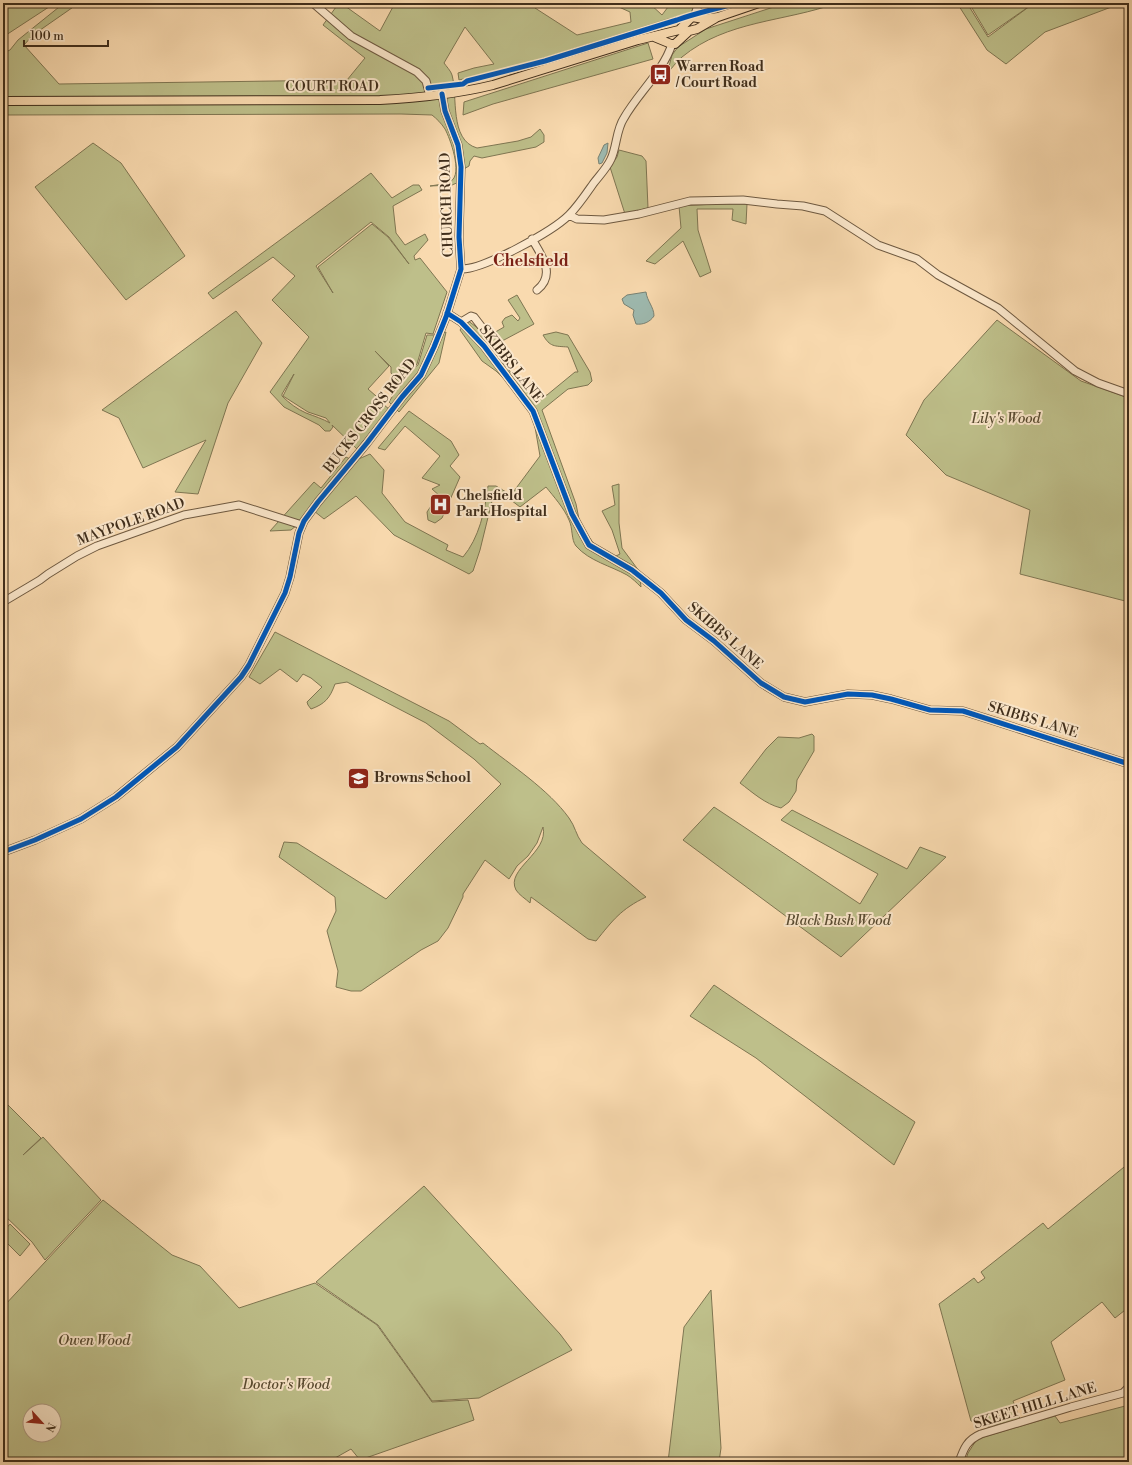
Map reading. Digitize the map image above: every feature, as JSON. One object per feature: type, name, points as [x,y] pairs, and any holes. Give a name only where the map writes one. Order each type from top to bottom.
[{"type":"main road","points":[[694,18],[704,19],[718,17],[759,3]]},
{"type":"main road","points":[[654,37],[673,42],[696,28],[711,23],[718,17]]},
{"type":"main road","name":"COURT ROAD","points":[[3,100],[340,100],[394,99],[430,96],[473,90],[493,85],[638,40],[680,29],[694,18]]},
{"type":"main road","points":[[694,18],[701,22],[696,28]]},
{"type":"main road","points":[[694,18],[688,25],[696,28]]},
{"type":"main road","points":[[672,31],[679,34],[673,42]]},
{"type":"street","points":[[314,3],[351,36],[417,72],[426,81],[430,96]]},
{"type":"street","points":[[694,18],[699,3]]},
{"type":"street","points":[[461,269],[490,261],[552,228],[569,215],[607,165],[611,158],[623,119],[659,69],[668,55],[673,42]]},
{"type":"street","name":"CHURCH ROAD","points":[[442,94],[445,111],[456,138],[461,160],[459,242],[461,269]]},
{"type":"street","points":[[569,215],[577,219],[604,220],[639,214],[690,201],[743,200],[803,206],[825,212],[878,245],[917,259],[938,275],[998,308],[1075,371],[1098,383],[1129,394]]},
{"type":"street","points":[[532,239],[545,264],[546,270],[544,282],[537,290]]},
{"type":"street","name":"BUCKS CROSS ROAD","points":[[3,852],[35,840],[81,819],[116,797],[177,747],[249,665],[285,593],[302,525],[312,508],[363,449],[402,397],[421,375],[447,313],[461,269]]},
{"type":"street","name":"SKIBBS LANE","points":[[447,313],[460,322],[484,346],[533,410],[572,514],[589,545],[632,570],[661,593],[686,620],[714,642],[761,684],[784,697],[805,702],[848,694],[872,695],[930,710],[964,711],[1129,764]]},
{"type":"street","points":[[460,322],[471,316],[474,317],[484,330]]},
{"type":"street","name":"MAYPOLE ROAD","points":[[3,602],[77,556],[97,546],[184,515],[239,505],[302,525]]},
{"type":"street","name":"SKEET HILL LANE","points":[[959,1462],[967,1444],[971,1439],[981,1434],[1123,1393],[1129,1387]]},
{"type":"green space","points":[[3,3],[55,3],[3,37]]},
{"type":"green space","points":[[64,3],[79,3],[33,35],[24,45],[59,84],[347,80],[365,58],[323,25],[336,7],[345,6],[380,31],[395,3],[446,3],[449,7],[452,3],[533,3],[535,8],[577,35],[631,22],[630,12],[610,3],[649,3],[662,15],[671,3],[732,3],[693,14],[668,19],[513,68],[459,80],[458,73],[494,64],[465,27],[444,63],[452,75],[456,116],[458,127],[462,136],[468,143],[477,148],[518,141],[531,137],[540,129],[544,135],[544,142],[536,147],[482,158],[474,156],[470,161],[469,166],[462,170],[459,182],[452,185],[430,186],[444,184],[451,181],[456,171],[452,148],[445,129],[432,115],[3,115],[3,53],[10,50],[18,40]]},
{"type":"green space","points":[[786,3],[837,3],[757,23],[718,36],[699,45],[682,57],[667,74],[672,55],[678,47],[706,29]]},
{"type":"green space","points":[[957,3],[967,3],[988,37],[1034,3],[1122,3],[1045,32],[1006,64],[987,50]]},
{"type":"green space","points":[[969,3],[1034,3],[988,35]]},
{"type":"green space","points":[[648,43],[653,59],[493,104],[463,115],[464,102]]},
{"type":"green space","points":[[93,143],[121,163],[185,256],[126,300],[35,187]]},
{"type":"green space","points":[[619,150],[642,156],[646,161],[648,208],[625,214],[610,167],[617,157]]},
{"type":"green space","points":[[371,173],[392,198],[413,185],[419,185],[422,190],[393,206],[396,233],[405,245],[425,234],[428,240],[414,256],[415,260],[420,258],[447,292],[433,334],[426,333],[417,364],[409,371],[418,365],[427,335],[446,332],[439,363],[399,412],[389,402],[400,384],[391,373],[391,367],[375,351],[389,366],[368,389],[384,403],[363,430],[384,405],[389,409],[357,449],[332,425],[333,427],[330,431],[325,431],[319,425],[284,407],[270,392],[309,337],[272,300],[295,276],[273,257],[213,299],[208,293]],"holes":[[[371,222],[389,237],[409,264],[388,237],[372,224],[318,267],[333,293],[316,266]],[[294,374],[283,396],[308,412],[326,418],[330,423],[299,410],[282,396]]]},
{"type":"green space","points":[[747,204],[746,224],[732,220],[733,209],[697,209],[698,230],[711,272],[700,277],[683,241],[655,264],[646,261],[681,228],[679,206]]},
{"type":"green space","points":[[517,295],[534,324],[489,348],[535,399],[547,395],[575,372],[578,372],[568,347],[550,344],[543,335],[556,332],[568,335],[590,372],[592,381],[588,385],[568,389],[542,410],[576,504],[580,524],[594,544],[614,557],[620,554],[612,530],[602,511],[615,505],[612,486],[619,484],[619,523],[622,548],[639,571],[641,587],[627,575],[587,556],[576,546],[573,541],[570,523],[567,516],[546,487],[520,507],[503,494],[494,493],[480,550],[473,571],[469,574],[394,535],[356,496],[324,519],[314,511],[291,530],[270,531],[314,482],[321,488],[346,457],[354,461],[370,454],[384,470],[382,493],[405,522],[448,545],[446,550],[463,557],[469,550],[477,533],[485,505],[488,486],[496,486],[511,495],[540,456],[531,404],[496,371],[482,361],[460,330],[467,320],[483,332],[492,334],[504,327],[502,322],[505,318],[512,315],[518,321],[520,318],[508,300]]},
{"type":"green space","points":[[236,311],[262,343],[228,403],[198,494],[175,492],[206,440],[143,468],[119,418],[102,410]]},
{"type":"green space","name":"Lily's Wood","points":[[997,320],[1081,381],[1129,398],[1129,602],[1020,574],[1030,510],[946,475],[906,435],[924,400]]},
{"type":"green space","points":[[409,411],[451,441],[459,455],[450,466],[460,477],[442,518],[435,523],[428,520],[427,512],[431,506],[438,508],[441,497],[432,489],[440,485],[422,478],[440,456],[405,426],[385,450],[378,448]]},
{"type":"green space","points":[[275,632],[449,721],[480,744],[483,743],[529,778],[551,798],[569,818],[582,843],[646,897],[637,901],[618,916],[596,941],[588,939],[531,897],[530,903],[517,892],[514,882],[516,875],[540,845],[543,836],[543,827],[537,843],[528,856],[517,866],[509,879],[485,860],[463,894],[463,897],[448,928],[438,941],[421,950],[361,991],[351,991],[336,987],[338,971],[327,931],[336,911],[335,897],[279,857],[284,842],[297,843],[386,899],[501,784],[474,759],[426,723],[347,682],[335,684],[326,700],[320,705],[311,709],[307,702],[322,687],[311,678],[303,674],[297,682],[280,669],[260,684],[249,677]]},
{"type":"green space","points":[[812,734],[814,736],[814,751],[797,780],[796,791],[789,802],[781,808],[764,801],[740,783],[766,749],[778,737],[799,738]]},
{"type":"green space","name":"Black Bush Wood","points":[[714,807],[860,904],[878,874],[781,820],[792,810],[907,869],[920,847],[946,857],[841,957],[683,840]]},
{"type":"green space","points":[[714,985],[915,1122],[894,1165],[756,1058],[690,1016]]},
{"type":"green space","points":[[3,1100],[41,1138],[23,1155],[43,1137],[101,1200],[45,1260],[32,1242],[3,1214]]},
{"type":"green space","points":[[1129,1163],[1129,1307],[1115,1318],[1102,1302],[1051,1342],[1065,1380],[1013,1401],[1020,1419],[987,1427],[984,1425],[979,1428],[974,1421],[971,1421],[939,1304],[974,1278],[978,1283],[985,1278],[981,1272],[1043,1223],[1048,1229]]},
{"type":"green space","points":[[424,1186],[560,1334],[572,1350],[479,1398],[432,1401],[378,1325],[316,1282]]},
{"type":"green space","points":[[103,1200],[172,1255],[200,1266],[239,1308],[315,1283],[377,1325],[432,1402],[468,1400],[474,1420],[360,1460],[351,1449],[328,1462],[3,1462],[3,1307]]},
{"type":"green space","points":[[10,1224],[30,1244],[20,1256],[3,1239],[3,1232]]},
{"type":"green space","points":[[711,1290],[721,1448],[719,1462],[668,1462],[684,1327]]},
{"type":"green space","points":[[1129,1405],[1129,1462],[965,1462],[968,1453],[977,1439],[1055,1416],[1060,1423]]},
{"type":"water","points":[[608,143],[607,153],[602,163],[599,164],[598,158],[604,145]]},
{"type":"water","points":[[646,292],[654,316],[646,323],[636,324],[633,315],[634,310],[624,304],[622,299],[627,295]]},
{"type":"cycle path","points":[[428,88],[463,84],[467,81],[545,61],[691,15],[736,3]]},
{"type":"cycle path","points":[[3,852],[35,840],[81,819],[116,797],[177,747],[241,677],[249,665],[285,593],[290,577],[299,533],[304,521],[421,375],[446,317],[461,269],[459,237],[461,167],[458,145],[445,111],[442,94]]},
{"type":"cycle path","points":[[447,313],[461,322],[484,346],[533,411],[572,514],[589,545],[632,570],[661,593],[686,620],[714,641],[761,683],[784,697],[805,702],[848,694],[872,695],[930,710],[963,711],[1129,764]]},
{"type":"place","name":"Warren Road / Court Road","points":[[661,75]]},
{"type":"place","name":"Chelsfield Park Hospital","points":[[440,504]]},
{"type":"place","name":"Browns School","points":[[358,778]]},
{"type":"district","name":"Chelsfield","points":[[531,261]]},
{"type":"park label","name":"Owen Wood","points":[[94,1341]]},
{"type":"park label","name":"Doctor's Wood","points":[[286,1385]]}]
